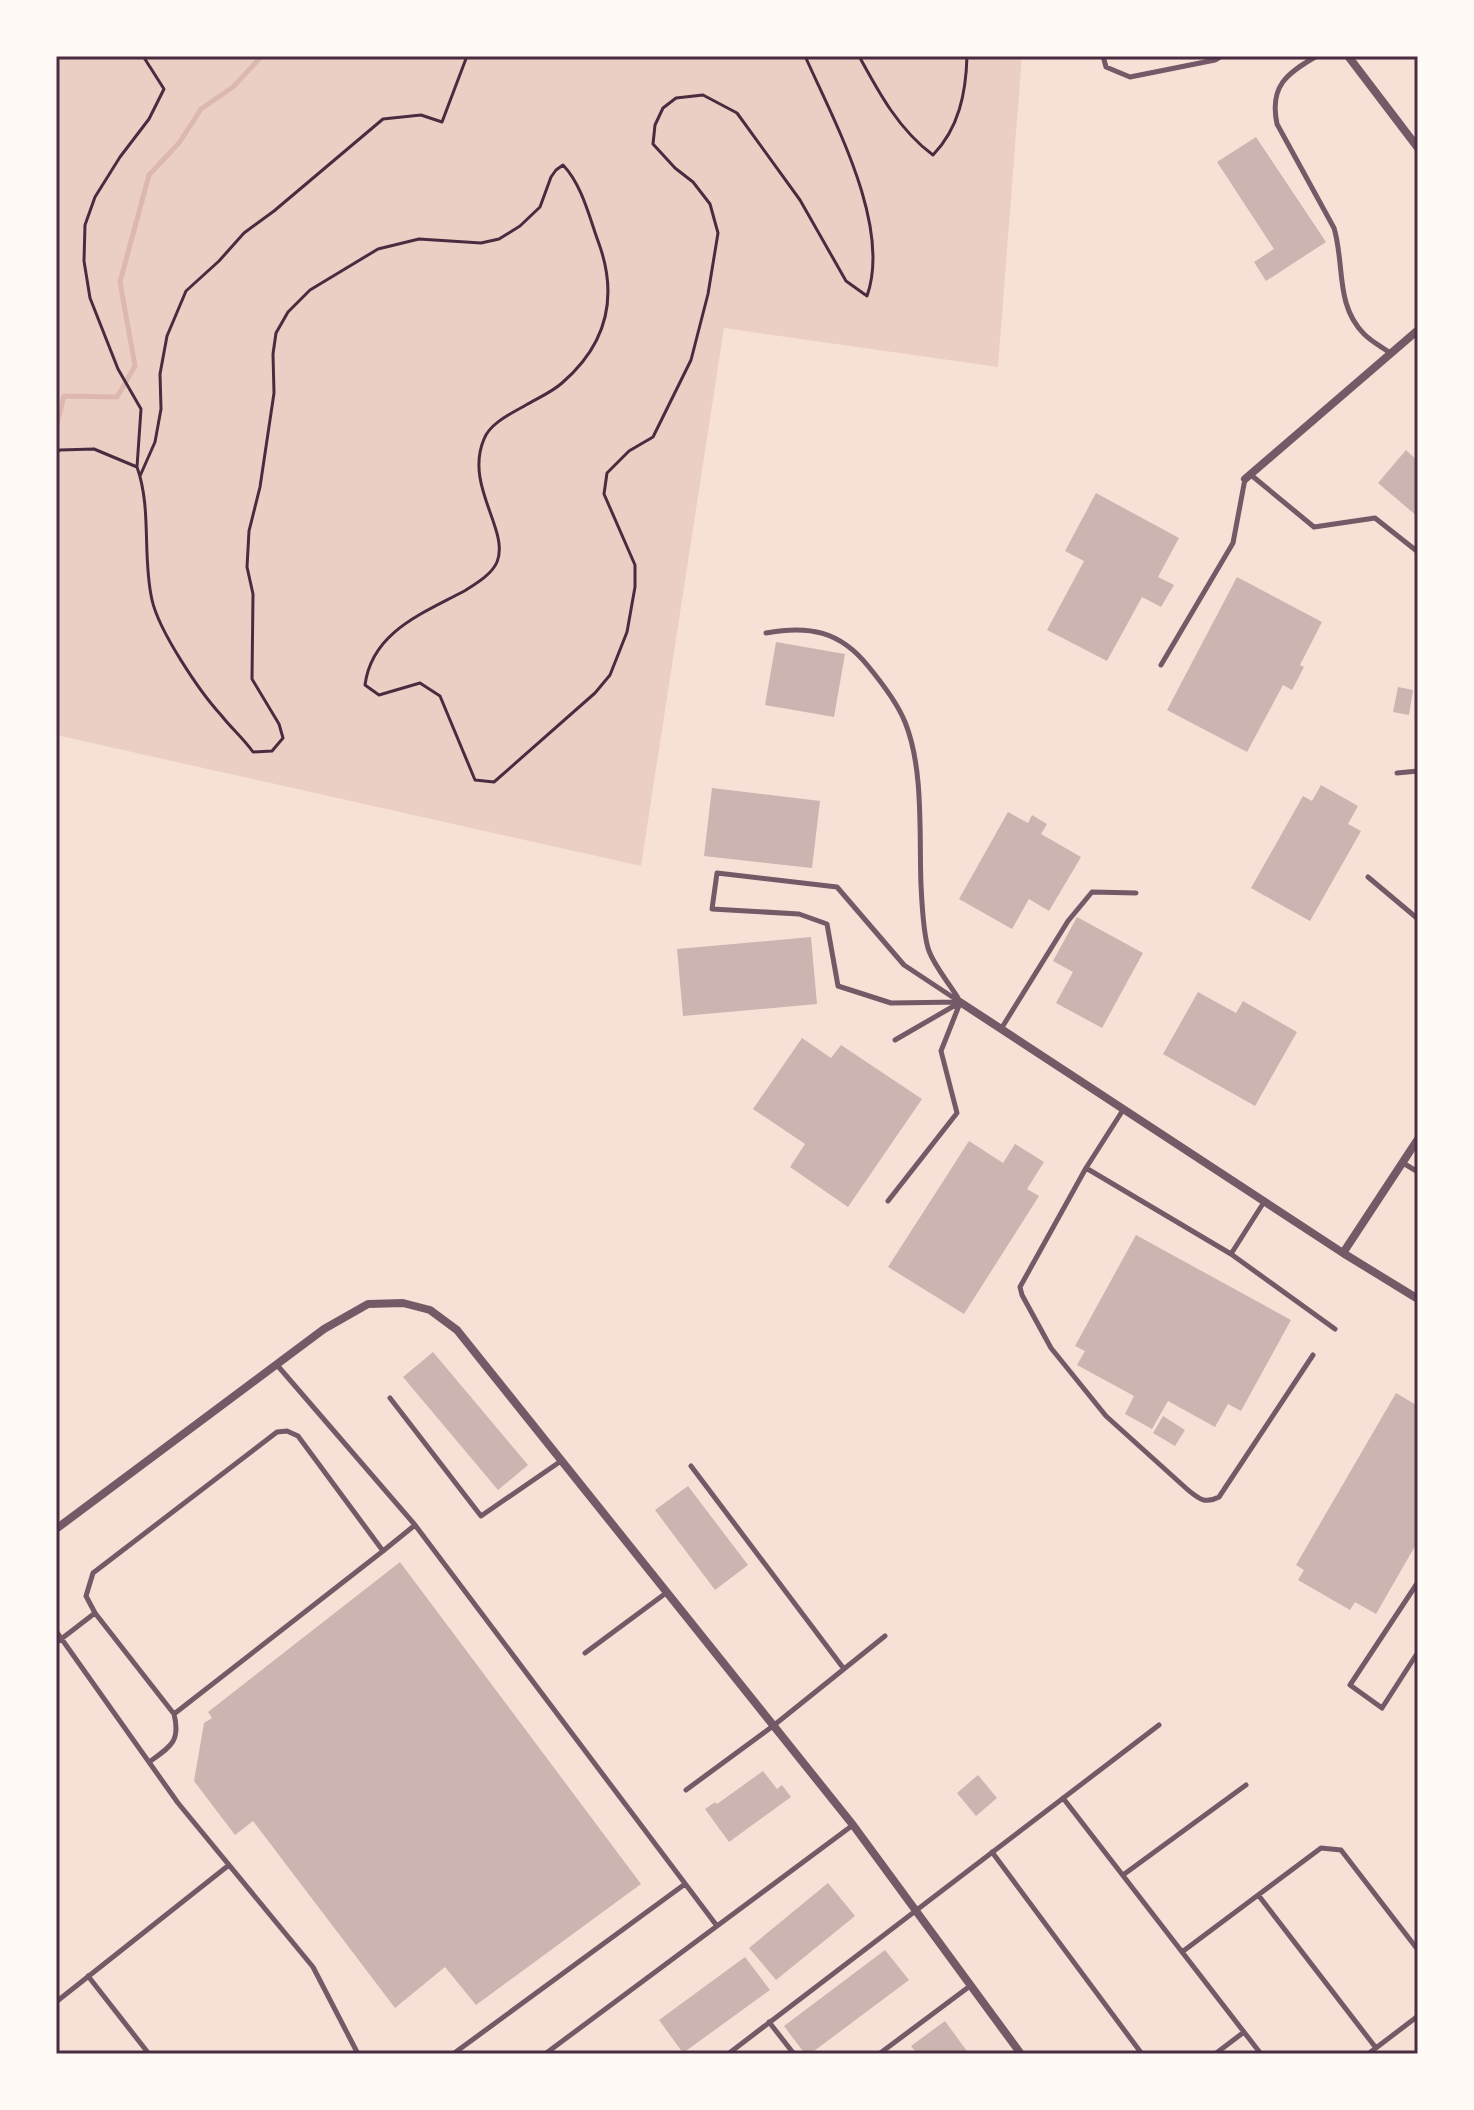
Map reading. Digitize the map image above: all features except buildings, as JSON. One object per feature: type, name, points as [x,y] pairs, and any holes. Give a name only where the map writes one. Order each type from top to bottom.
[{"type":"street","points":[[1348,56],[1418,148]]},
{"type":"street","points":[[1247,477],[1418,330]]},
{"type":"street","points":[[960,1002],[1264,1202],[1418,1299]]},
{"type":"street","points":[[1343,1253],[1418,1139]]},
{"type":"street","points":[[56,1529],[324,1329],[368,1304],[403,1303],[430,1310],[457,1330],[853,1825],[1021,2054]]},
{"type":"lane","points":[[1103,56],[1106,67],[1130,77],[1222,56]]},
{"type":"lane","points":[[1317,56],[1291,71],[1278,88],[1274,107],[1277,124],[1334,228],[1347,311],[1364,334],[1390,354]]},
{"type":"lane","points":[[1161,665],[1233,543],[1247,477],[1314,527],[1375,518],[1418,552]]},
{"type":"lane","points":[[766,633],[788,629],[817,631],[843,641],[883,684],[905,722],[916,765],[922,899],[929,951],[960,1002]]},
{"type":"lane","points":[[1397,773],[1418,771]]},
{"type":"lane","points":[[717,873],[837,887],[904,965],[960,1002],[891,1003],[838,986],[827,924],[799,914],[712,909],[717,873]]},
{"type":"lane","points":[[1368,877],[1418,919]]},
{"type":"lane","points":[[1001,1029],[1068,921],[1092,892],[1136,893]]},
{"type":"lane","points":[[895,1040],[960,1002]]},
{"type":"lane","points":[[888,1201],[957,1113],[941,1051],[960,1002]]},
{"type":"lane","points":[[1123,1109],[1086,1168],[1020,1287],[1051,1348],[1106,1416],[1200,1500],[1210,1502],[1219,1497],[1313,1355]]},
{"type":"lane","points":[[1403,1162],[1418,1172]]},
{"type":"lane","points":[[1086,1168],[1231,1254],[1335,1329]]},
{"type":"lane","points":[[1231,1254],[1264,1202]]},
{"type":"lane","points":[[277,1365],[415,1525],[717,1926]]},
{"type":"lane","points":[[390,1398],[481,1516],[562,1460]]},
{"type":"lane","points":[[149,1762],[173,1744],[178,1728],[174,1714],[95,1613],[86,1596],[93,1573],[277,1432],[287,1431],[298,1436],[383,1551]]},
{"type":"lane","points":[[691,1466],[844,1669]]},
{"type":"lane","points":[[174,1714],[415,1525]]},
{"type":"lane","points":[[1418,1582],[1350,1685],[1382,1708],[1418,1652]]},
{"type":"lane","points":[[585,1653],[667,1593]]},
{"type":"lane","points":[[56,1643],[95,1613]]},
{"type":"lane","points":[[56,1631],[178,1803],[313,1967],[358,2054]]},
{"type":"lane","points":[[686,1790],[773,1726],[885,1636]]},
{"type":"lane","points":[[728,2054],[1159,1725]]},
{"type":"lane","points":[[1123,1875],[1246,1785]]},
{"type":"lane","points":[[1063,1798],[1261,2054]]},
{"type":"lane","points":[[545,2054],[853,1825]]},
{"type":"lane","points":[[1182,1952],[1321,1848],[1341,1850],[1418,1950]]},
{"type":"lane","points":[[992,1852],[1142,2054]]},
{"type":"lane","points":[[56,2002],[229,1865]]},
{"type":"lane","points":[[453,2054],[685,1884]]},
{"type":"lane","points":[[1259,1896],[1376,2048]]},
{"type":"lane","points":[[88,1976],[149,2054]]},
{"type":"lane","points":[[879,2054],[970,1986]]},
{"type":"lane","points":[[1368,2054],[1418,2016]]},
{"type":"lane","points":[[769,2022],[794,2054]]},
{"type":"lane","points":[[1215,2054],[1244,2032]]},
{"type":"lane","points":[[888,2048],[892,2054]]},
{"type":"path","points":[[143,56],[164,89],[149,119],[95,197],[85,225],[84,261],[90,298],[118,369],[141,409],[137,467],[147,528],[146,562],[153,604],[176,651],[222,717],[237,730],[253,752],[272,751],[283,738],[279,724],[252,679],[253,594],[247,567],[249,531],[260,487],[274,393],[276,333],[288,312],[310,290],[378,249],[419,239],[481,243],[499,239],[520,226],[540,207],[556,170],[563,165],[574,176],[603,254],[608,285],[608,317],[589,355],[561,384],[507,416],[485,435],[479,456],[480,481],[488,513],[499,536],[497,562],[481,581],[411,618],[386,640],[368,664],[365,685],[379,695],[420,683],[440,696],[475,780],[494,782],[595,693],[610,675],[627,632],[635,587],[635,565],[604,494],[607,473],[629,451],[653,437],[691,360],[708,294],[718,233],[710,204],[693,182],[653,144],[655,125],[663,108],[676,98],[703,95],[737,113],[800,200],[846,281],[867,296],[874,277],[865,208],[830,105],[805,56]]},
{"type":"path","points":[[140,476],[155,442],[161,409],[160,374],[167,336],[186,291],[244,233],[383,119],[421,115],[442,122],[467,56]]},
{"type":"path","points":[[859,56],[906,132],[933,155],[949,139],[966,88],[967,56]]},
{"type":"path","points":[[56,453],[60,450],[94,449],[137,467]]},
{"type":"shaded area","points":[[56,56],[1022,56],[998,367],[724,328],[641,866],[56,735]]},
{"type":"waterway","points":[[56,428],[64,396],[117,397],[135,366],[120,282],[149,175],[179,143],[201,109],[233,87],[262,56]]}]
